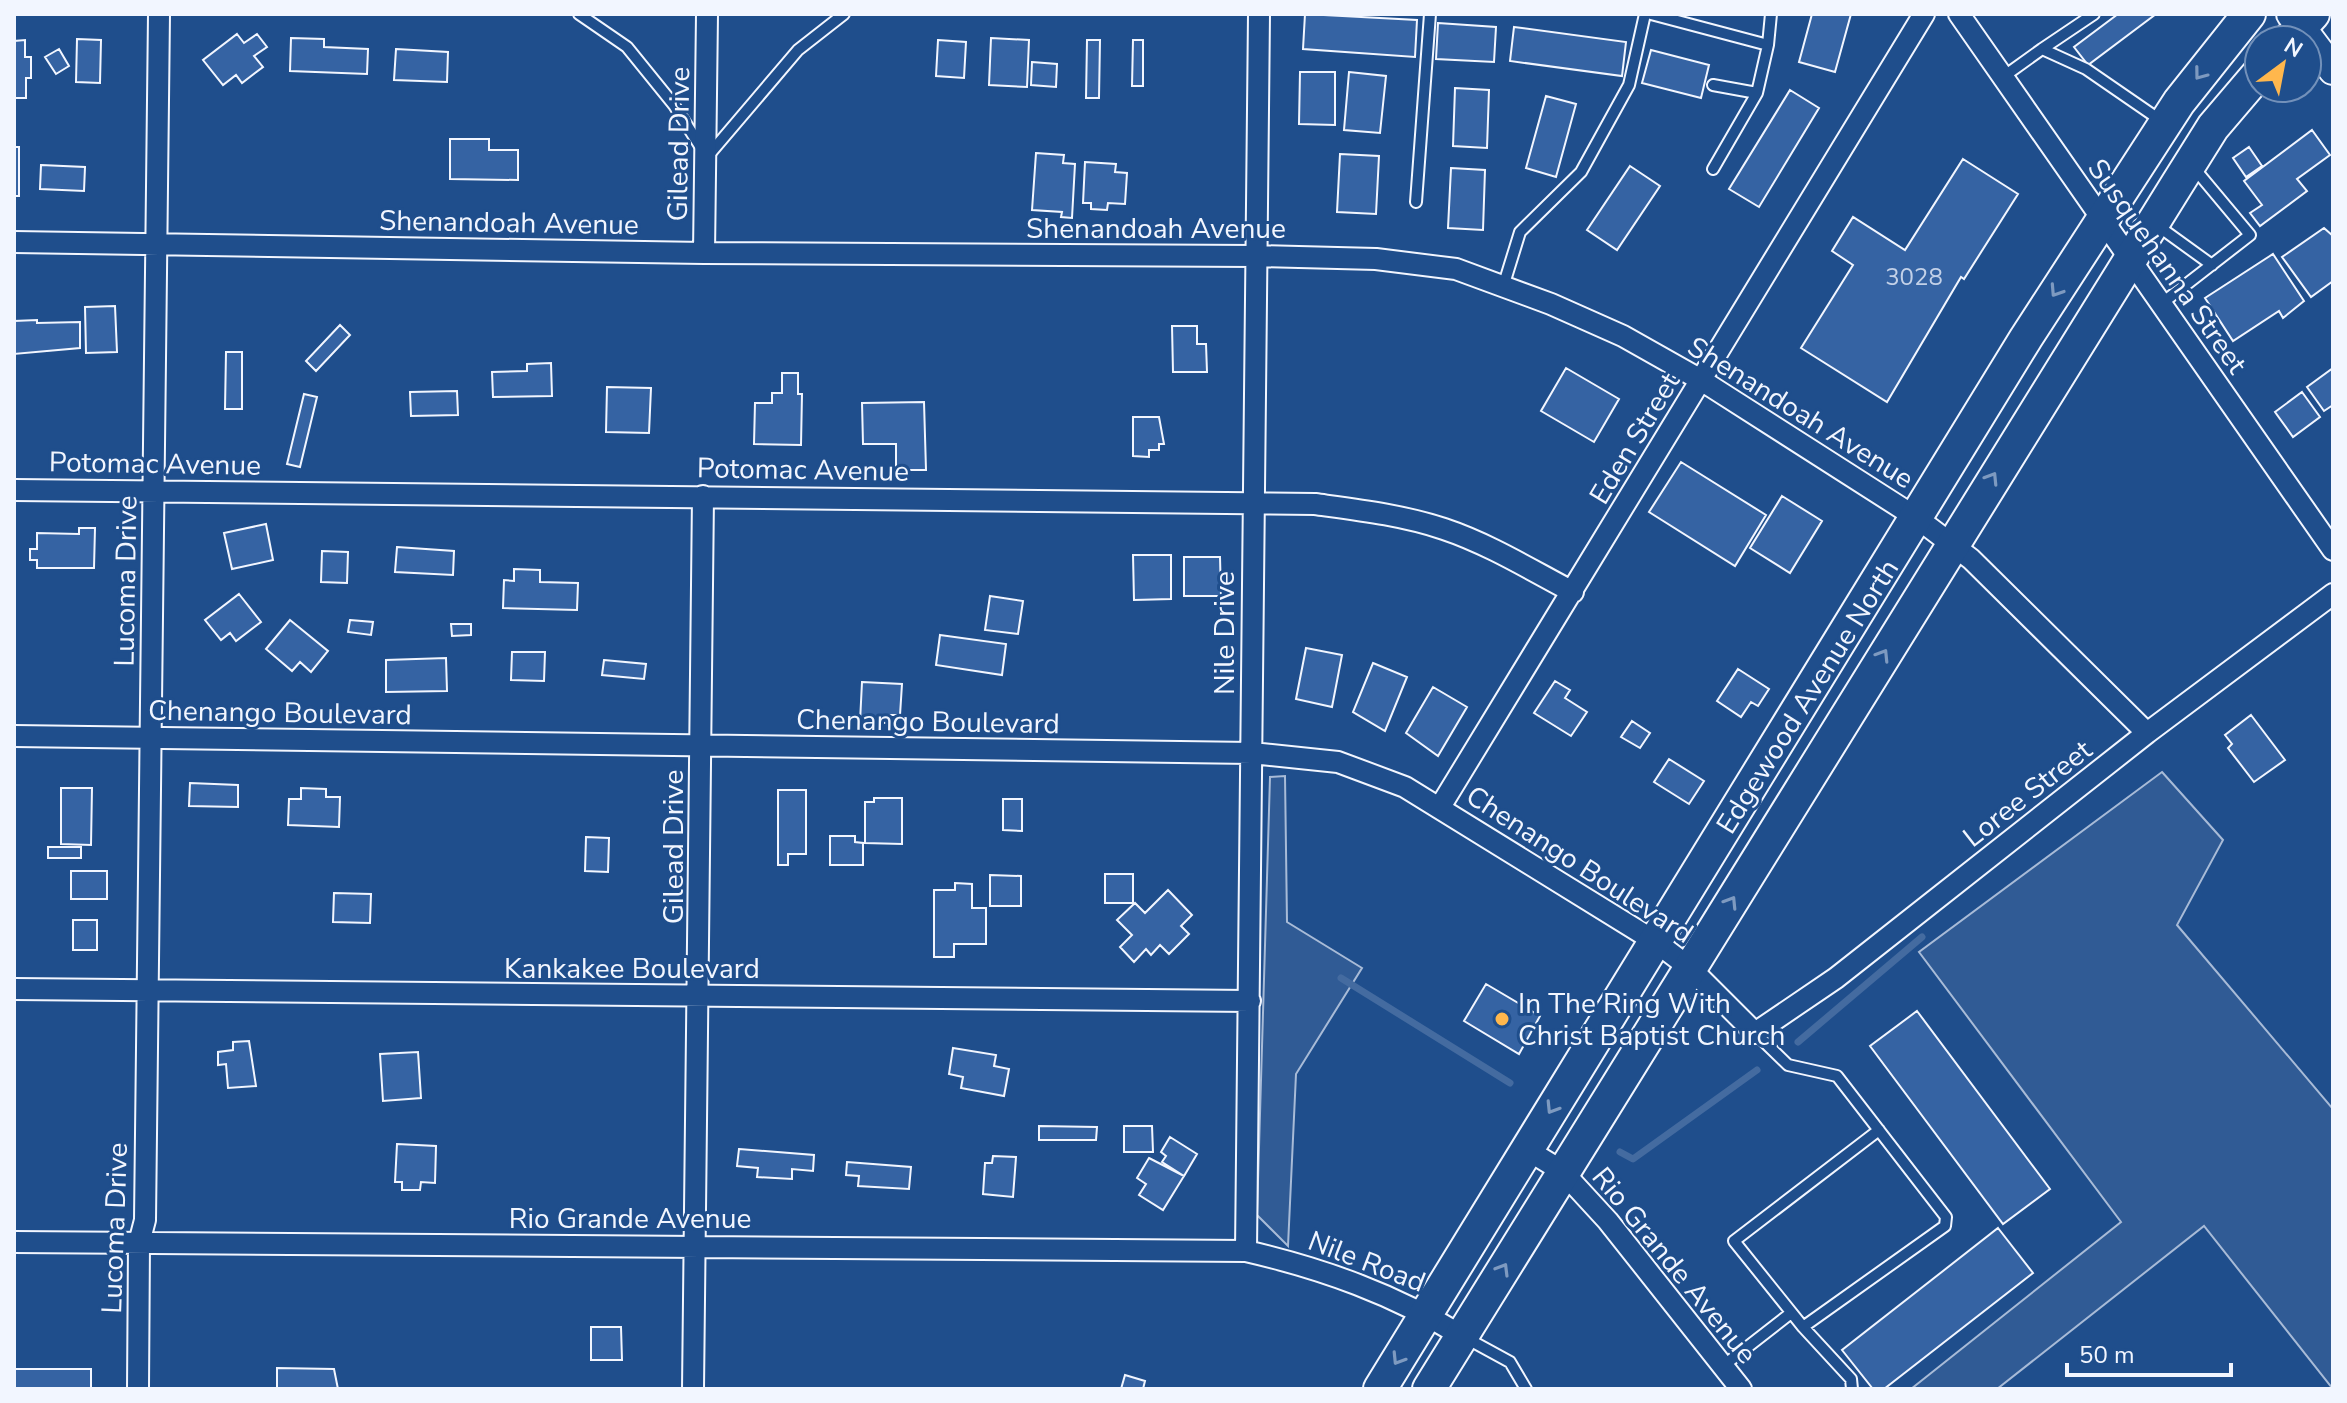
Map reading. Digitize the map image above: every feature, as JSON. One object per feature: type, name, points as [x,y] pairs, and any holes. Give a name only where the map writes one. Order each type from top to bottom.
[{"type":"main road","name":"Edgewood Avenue North","points":[[1380,1389],[2102,220],[2165,124],[2249,14]]},
{"type":"main road","name":"Edgewood Avenue North","points":[[1429,1389],[2190,163],[2213,127],[2243,92]]},
{"type":"street","name":"Lucoma Drive","points":[[138,1389],[139,1243],[145,1220],[159,14]]},
{"type":"street","name":"Nile Drive","points":[[1246,1251],[1259,14]]},
{"type":"street","name":"Eden Street","points":[[1440,807],[1924,14]]},
{"type":"street","name":"Susquehanna Street","points":[[1959,14],[2333,550]]},
{"type":"street","name":"Gilead Drive","points":[[704,253],[707,24]]},
{"type":"street","name":"Shenandoah Avenue","points":[[14,242],[704,253],[1256,256],[1403,262],[1456,269],[1623,336],[1701,380],[1917,518],[1971,559],[2147,733]]},
{"type":"street","name":"Potomac Avenue","points":[[14,490],[1315,504],[1392,515],[1445,529],[1499,552],[1573,592]]},
{"type":"street","name":"Gilead Drive","points":[[693,1389],[700,996],[703,496]]},
{"type":"street","name":"Loree Street","points":[[1755,1033],[1891,936],[2147,733],[2333,594]]},
{"type":"street","name":"Chenango Boulevard","points":[[14,736],[396,744],[1252,753],[1338,762],[1405,787],[1656,942],[1690,968],[1755,1033]]},
{"type":"street","name":"Kankakee Boulevard","points":[[14,989],[1250,1001]]},
{"type":"street","name":"Rio Grande Avenue","points":[[1526,1149],[1562,1171],[1608,1221],[1741,1389]]},
{"type":"street","name":"Rio Grande Avenue","points":[[14,1242],[1246,1251]]},
{"type":"street","name":"Nile Road","points":[[1246,1251],[1316,1267],[1374,1288],[1462,1336]]},
{"type":"lane","points":[[579,14],[627,47],[642,63],[707,157],[798,50],[844,14]]},
{"type":"lane","points":[[1416,202],[1430,14]]},
{"type":"lane","points":[[1503,287],[1520,232],[1581,172],[1629,85],[1648,14],[1768,45]]},
{"type":"lane","points":[[1713,169],[1757,93],[1768,45],[1771,14]]},
{"type":"lane","points":[[2003,77],[2094,14]]},
{"type":"lane","points":[[2042,49],[2086,69],[2165,124]]},
{"type":"lane","points":[[1713,85],[1757,93]]},
{"type":"lane","points":[[2160,305],[2250,235],[2190,163]]},
{"type":"lane","points":[[2153,222],[2212,265]]},
{"type":"lane","points":[[1755,1033],[1788,1065],[1837,1076],[1947,1222],[1803,1327]]},
{"type":"lane","points":[[1852,1389],[1851,1379],[1791,1313],[1734,1241],[1879,1130]]},
{"type":"lane","points":[[1723,1366],[1791,1313]]},
{"type":"lane","points":[[1462,1336],[1510,1362],[1526,1389]]},
{"type":"shaded area","points":[[2162,772],[2223,840],[2177,925],[2333,1109],[2333,1389],[2204,1226],[1997,1389],[1911,1389],[2121,1222],[1919,952]]},
{"type":"shaded area","points":[[1285,776],[1287,922],[1362,968],[1296,1074],[1288,1246],[1257,1215],[1270,777]]},
{"type":"building","points":[[1305,14],[1417,20],[1415,57],[1303,49]]},
{"type":"building","points":[[1812,14],[1851,14],[1835,72],[1799,62]]},
{"type":"building","points":[[2118,14],[2156,14],[2088,65],[2074,47]]},
{"type":"building","points":[[1438,23],[1496,27],[1494,62],[1436,59]]},
{"type":"building","points":[[1514,27],[1626,42],[1622,76],[1510,61]]},
{"type":"building","points":[[237,34],[244,43],[257,34],[267,47],[254,56],[263,67],[242,83],[236,75],[223,85],[203,60]]},
{"type":"building","points":[[291,38],[324,39],[324,47],[368,49],[367,74],[290,71]]},
{"type":"building","points":[[991,38],[1029,40],[1027,87],[989,85]]},
{"type":"building","points":[[77,39],[101,40],[100,83],[76,82]]},
{"type":"building","points":[[25,40],[25,57],[31,57],[31,78],[26,78],[26,98],[14,98],[14,41]]},
{"type":"building","points":[[938,40],[966,42],[964,78],[936,76]]},
{"type":"building","points":[[1087,40],[1100,40],[1099,98],[1086,98]]},
{"type":"building","points":[[1133,40],[1143,40],[1143,86],[1132,86]]},
{"type":"building","points":[[59,49],[69,66],[56,74],[45,57]]},
{"type":"building","points":[[396,49],[448,52],[447,82],[394,80]]},
{"type":"building","points":[[1651,50],[1709,65],[1701,98],[1642,83]]},
{"type":"building","points":[[1032,62],[1057,64],[1056,87],[1031,85]]},
{"type":"building","points":[[1300,72],[1335,72],[1335,125],[1299,124]]},
{"type":"building","points":[[1349,72],[1386,76],[1380,133],[1344,130]]},
{"type":"building","points":[[1455,88],[1489,90],[1487,148],[1453,146]]},
{"type":"building","points":[[1790,90],[1819,108],[1759,207],[1729,189]]},
{"type":"building","points":[[1546,96],[1576,104],[1556,177],[1526,168]]},
{"type":"building","points":[[2312,130],[2330,155],[2297,179],[2307,191],[2260,226],[2250,213],[2262,205],[2244,181]]},
{"type":"building","points":[[450,139],[489,139],[489,150],[518,150],[518,180],[450,179]]},
{"type":"building","points":[[14,147],[19,147],[19,196],[14,196]]},
{"type":"building","points":[[2249,147],[2262,166],[2246,177],[2233,158]]},
{"type":"building","points":[[1036,153],[1064,155],[1063,163],[1075,164],[1072,218],[1061,217],[1062,212],[1032,210]]},
{"type":"building","points":[[1340,154],[1379,156],[1376,214],[1337,212]]},
{"type":"building","points":[[1963,159],[2018,194],[1964,279],[1961,277],[1887,402],[1801,348],[1853,265],[1832,251],[1853,217],[1905,250]]},
{"type":"building","points":[[1085,162],[1116,164],[1115,172],[1127,173],[1125,204],[1108,203],[1107,210],[1091,209],[1091,203],[1083,203]]},
{"type":"building","points":[[41,165],[85,167],[84,191],[40,189]]},
{"type":"building","points":[[1630,166],[1660,186],[1617,250],[1587,230]]},
{"type":"building","points":[[1451,168],[1485,170],[1483,230],[1448,228]]},
{"type":"building","points":[[2324,228],[2333,236],[2333,281],[2311,297],[2282,257]]},
{"type":"building","points":[[2273,254],[2304,301],[2283,318],[2279,311],[2233,341],[2205,298]]},
{"type":"building","points":[[115,306],[117,352],[86,353],[85,307]]},
{"type":"building","points":[[37,320],[37,323],[80,322],[80,348],[14,354],[14,321]]},
{"type":"building","points":[[340,325],[350,335],[316,371],[306,361]]},
{"type":"building","points":[[1172,326],[1197,326],[1197,344],[1206,344],[1207,372],[1173,372]]},
{"type":"building","points":[[226,352],[242,352],[242,409],[225,409]]},
{"type":"building","points":[[551,363],[552,396],[493,397],[492,372],[527,371],[527,364]]},
{"type":"building","points":[[1566,368],[1619,399],[1594,442],[1541,411]]},
{"type":"building","points":[[2333,368],[2333,405],[2324,411],[2307,387]]},
{"type":"building","points":[[782,373],[798,373],[798,394],[802,394],[801,445],[754,444],[755,403],[772,403],[772,393],[782,393]]},
{"type":"building","points":[[607,387],[651,388],[649,433],[606,432]]},
{"type":"building","points":[[457,391],[458,415],[411,416],[410,392]]},
{"type":"building","points":[[2302,392],[2320,417],[2293,437],[2275,412]]},
{"type":"building","points":[[304,394],[317,397],[300,467],[287,464]]},
{"type":"building","points":[[924,402],[926,470],[896,470],[896,444],[863,444],[862,403]]},
{"type":"building","points":[[1133,417],[1159,417],[1164,444],[1159,444],[1159,450],[1149,450],[1149,457],[1133,456]]},
{"type":"building","points":[[1681,462],[1766,515],[1735,566],[1649,512]]},
{"type":"building","points":[[1782,496],[1822,521],[1790,573],[1750,548]]},
{"type":"building","points":[[266,524],[273,560],[232,569],[224,533]]},
{"type":"building","points":[[79,528],[95,528],[94,568],[37,568],[37,560],[30,560],[30,549],[37,549],[37,533],[79,534]]},
{"type":"building","points":[[397,547],[454,551],[453,575],[395,572]]},
{"type":"building","points":[[322,551],[348,552],[347,583],[321,582]]},
{"type":"building","points":[[1133,555],[1171,555],[1171,599],[1134,600]]},
{"type":"building","points":[[1184,557],[1220,557],[1221,596],[1184,596]]},
{"type":"building","points":[[514,569],[540,570],[540,582],[578,583],[577,610],[503,608],[504,580],[514,581]]},
{"type":"building","points":[[239,594],[261,622],[236,641],[230,633],[221,640],[205,620]]},
{"type":"building","points":[[990,596],[1023,601],[1018,634],[985,630]]},
{"type":"building","points":[[290,620],[328,651],[311,672],[300,662],[292,671],[266,649]]},
{"type":"building","points":[[350,620],[373,622],[371,635],[348,632]]},
{"type":"building","points":[[451,624],[471,624],[471,635],[452,636]]},
{"type":"building","points":[[940,635],[1006,644],[1002,675],[936,665]]},
{"type":"building","points":[[1306,648],[1342,655],[1332,707],[1296,699]]},
{"type":"building","points":[[512,652],[545,652],[544,681],[511,680]]},
{"type":"building","points":[[446,658],[447,691],[386,692],[386,660]]},
{"type":"building","points":[[604,660],[646,664],[644,679],[602,675]]},
{"type":"building","points":[[1373,663],[1407,677],[1385,731],[1353,712]]},
{"type":"building","points":[[1738,669],[1769,689],[1758,706],[1751,702],[1741,717],[1717,701]]},
{"type":"building","points":[[1555,681],[1570,690],[1565,698],[1587,712],[1571,736],[1534,713]]},
{"type":"building","points":[[862,682],[902,684],[900,715],[888,715],[887,723],[860,722]]},
{"type":"building","points":[[1433,687],[1467,707],[1438,756],[1406,733]]},
{"type":"building","points":[[2251,715],[2285,760],[2254,782],[2228,748],[2232,744],[2225,735]]},
{"type":"building","points":[[1632,721],[1650,733],[1640,748],[1621,737]]},
{"type":"building","points":[[1669,759],[1704,781],[1689,804],[1654,782]]},
{"type":"building","points":[[190,783],[238,785],[238,807],[189,806]]},
{"type":"building","points":[[61,788],[92,788],[91,845],[61,844]]},
{"type":"building","points":[[301,788],[326,789],[326,797],[340,797],[339,827],[288,825],[289,799],[301,799]]},
{"type":"building","points":[[778,790],[806,790],[806,854],[788,854],[788,865],[778,865]]},
{"type":"building","points":[[874,798],[902,798],[902,844],[865,843],[865,802],[874,802]]},
{"type":"building","points":[[1003,799],[1022,799],[1022,831],[1003,830]]},
{"type":"building","points":[[830,836],[855,836],[855,842],[863,843],[863,865],[830,865]]},
{"type":"building","points":[[586,837],[609,838],[608,872],[585,871]]},
{"type":"building","points":[[48,847],[81,847],[81,858],[48,858]]},
{"type":"building","points":[[71,871],[107,871],[107,899],[71,899]]},
{"type":"building","points":[[1105,874],[1133,874],[1133,903],[1105,903]]},
{"type":"building","points":[[990,875],[1021,876],[1021,906],[990,906]]},
{"type":"building","points":[[955,883],[972,884],[972,908],[986,908],[986,944],[954,944],[954,957],[934,957],[934,890],[955,890]]},
{"type":"building","points":[[1168,890],[1192,915],[1181,926],[1189,934],[1169,954],[1160,945],[1151,955],[1146,949],[1134,962],[1120,947],[1132,935],[1117,920],[1135,903],[1145,913]]},
{"type":"building","points":[[334,893],[371,894],[370,923],[333,922]]},
{"type":"building","points":[[73,920],[97,920],[97,950],[73,950]]},
{"type":"building","name":"In The Ring With Christ Baptist Church","points":[[1486,984],[1540,1016],[1519,1054],[1464,1021]]},
{"type":"building","points":[[1917,1011],[2050,1189],[2003,1224],[1870,1046]]},
{"type":"building","points":[[249,1041],[256,1086],[228,1088],[226,1064],[218,1065],[218,1052],[233,1050],[233,1042]]},
{"type":"building","points":[[953,1048],[996,1055],[994,1066],[1009,1069],[1004,1096],[961,1088],[963,1077],[949,1074]]},
{"type":"building","points":[[418,1052],[421,1098],[383,1101],[380,1054]]},
{"type":"building","points":[[1039,1126],[1097,1127],[1096,1140],[1039,1140]]},
{"type":"building","points":[[1124,1126],[1152,1126],[1153,1152],[1124,1152]]},
{"type":"building","points":[[1170,1137],[1197,1154],[1184,1176],[1162,1162],[1166,1156],[1161,1152]]},
{"type":"building","points":[[397,1144],[436,1146],[435,1183],[421,1182],[420,1190],[402,1190],[402,1182],[395,1182]]},
{"type":"building","points":[[739,1149],[814,1155],[813,1171],[792,1169],[792,1179],[757,1177],[758,1168],[737,1166]]},
{"type":"building","points":[[993,1156],[1016,1157],[1013,1197],[983,1194],[985,1163],[992,1163]]},
{"type":"building","points":[[1149,1158],[1184,1176],[1163,1210],[1139,1195],[1146,1184],[1137,1178]]},
{"type":"building","points":[[847,1162],[911,1167],[909,1189],[858,1186],[859,1176],[846,1175]]},
{"type":"building","points":[[1998,1228],[2033,1273],[1884,1389],[1873,1389],[1842,1350]]},
{"type":"building","points":[[591,1327],[621,1327],[622,1360],[591,1360]]},
{"type":"building","points":[[277,1368],[334,1369],[338,1389],[277,1389]]},
{"type":"building","points":[[14,1369],[91,1369],[91,1389],[14,1389]]},
{"type":"building","points":[[1125,1375],[1145,1381],[1143,1389],[1121,1389]]},
{"type":"waterway","points":[[1798,1042],[1922,937]]},
{"type":"waterway","points":[[1341,978],[1510,1083]]},
{"type":"waterway","points":[[1620,1152],[1633,1159],[1757,1070]]},
{"type":"place","name":"In The Ring With Christ Baptist Church","points":[[1502,1019]]}]
